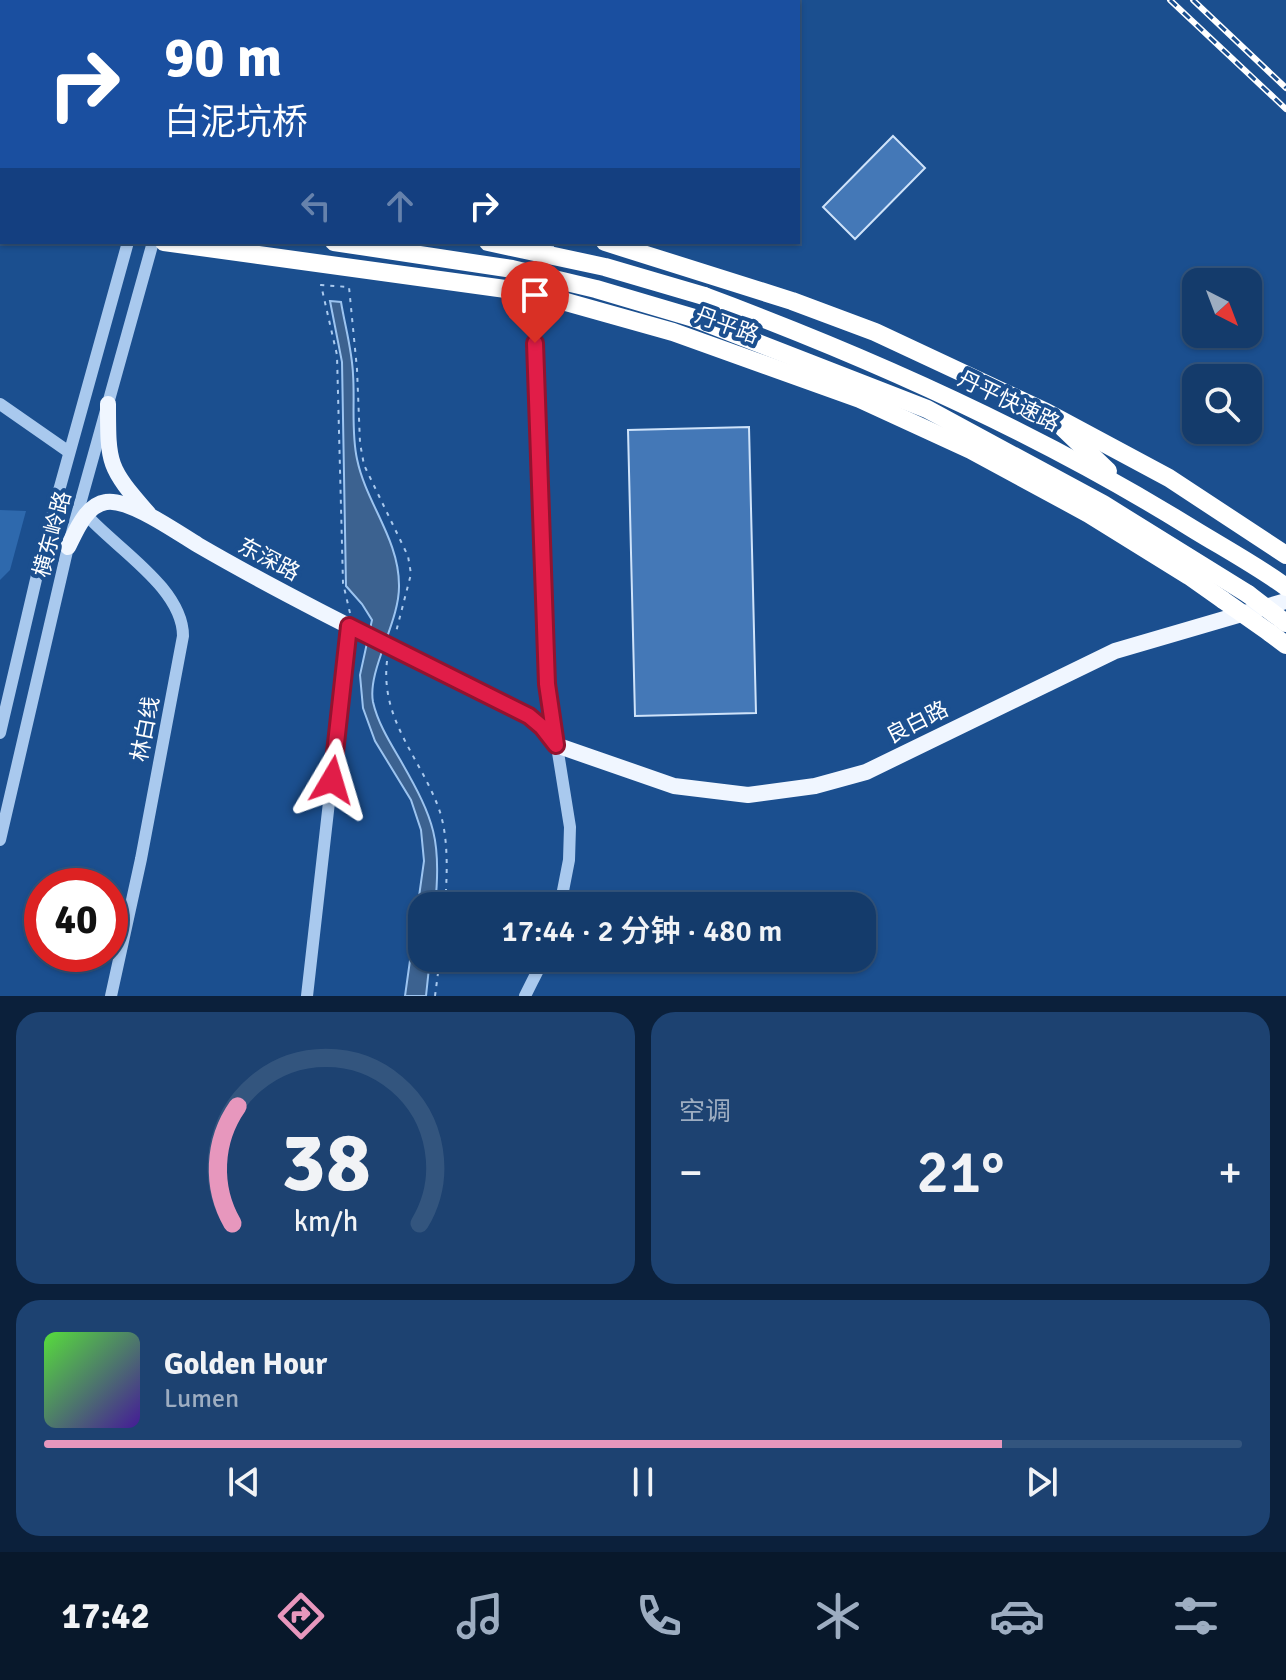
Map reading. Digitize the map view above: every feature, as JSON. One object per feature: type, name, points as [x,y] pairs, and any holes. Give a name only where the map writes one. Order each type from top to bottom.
[{"type":"highway","name":"丹平路","points":[[179,244],[534,293],[673,332],[860,399],[971,450],[1102,522],[1286,645]]},
{"type":"highway","name":"丹平快速路","points":[[347,244],[512,269],[596,289],[694,318],[927,409],[1103,504],[1248,594],[1286,623]]},
{"type":"highway","name":"丹平快速路","points":[[497,244],[605,267],[704,296],[817,338],[935,391],[1125,486],[1281,584]]},
{"type":"highway","name":"丹平路","points":[[611,244],[792,301],[875,332],[1046,412],[1169,478],[1286,555]]},
{"type":"highway","points":[[1046,412],[1125,486]]},
{"type":"highway","points":[[1024,479],[1103,504]]},
{"type":"main road","name":"东深路","points":[[108,404],[108,448],[116,476],[155,520]]},
{"type":"main road","name":"东深路","points":[[83,511],[104,502],[116,502],[390,646]]},
{"type":"main road","points":[[68,547],[83,511]]},
{"type":"main road","name":"良白路","points":[[556,745],[674,786],[748,795],[815,786],[866,772],[1115,651],[1286,601]]},
{"type":"main road","points":[[390,646],[529,716],[556,745]]},
{"type":"street","name":"横东岭路","points":[[0,733],[69,452],[127,244]]},
{"type":"street","name":"横东岭路","points":[[83,511],[108,404],[152,244]]},
{"type":"street","points":[[548,244],[534,293],[547,684],[570,827],[569,860],[563,892]]},
{"type":"street","points":[[0,404],[69,452]]},
{"type":"street","name":"林白线","points":[[83,511],[158,584],[178,610],[183,622],[183,636],[141,859],[111,996]]},
{"type":"street","name":"横东岭路","points":[[0,840],[68,547]]},
{"type":"street","points":[[307,996],[349,626]]},
{"type":"street","points":[[530,994],[539,972]]},
{"type":"path","points":[[349,626],[351,608],[343,583],[337,355],[321,285],[349,287],[364,465],[408,556],[411,574],[390,646],[384,684],[391,713],[441,815],[445,892]]},
{"type":"path","points":[[435,996],[438,972]]},
{"type":"shaded area","points":[[330,301],[341,302],[350,347],[354,438],[361,475],[398,568],[398,599],[375,675],[373,702],[385,734],[422,800],[433,831],[436,892],[420,892],[424,861],[421,830],[411,800],[375,741],[363,708],[360,675],[372,620],[346,586],[342,362]]},
{"type":"shaded area","points":[[0,510],[26,511],[10,570],[0,580]]},
{"type":"shaded area","points":[[408,972],[429,972],[426,996],[405,996]]},
{"type":"building","points":[[893,136],[925,168],[855,239],[823,207]]},
{"type":"building","points":[[749,427],[756,713],[635,716],[628,430]]},
{"type":"railway","points":[[1170,0],[1286,109]]},
{"type":"railway","points":[[1193,0],[1286,88]]},
{"type":"route","points":[[332,780],[349,626],[529,716],[556,745],[547,684],[535,343]]}]
